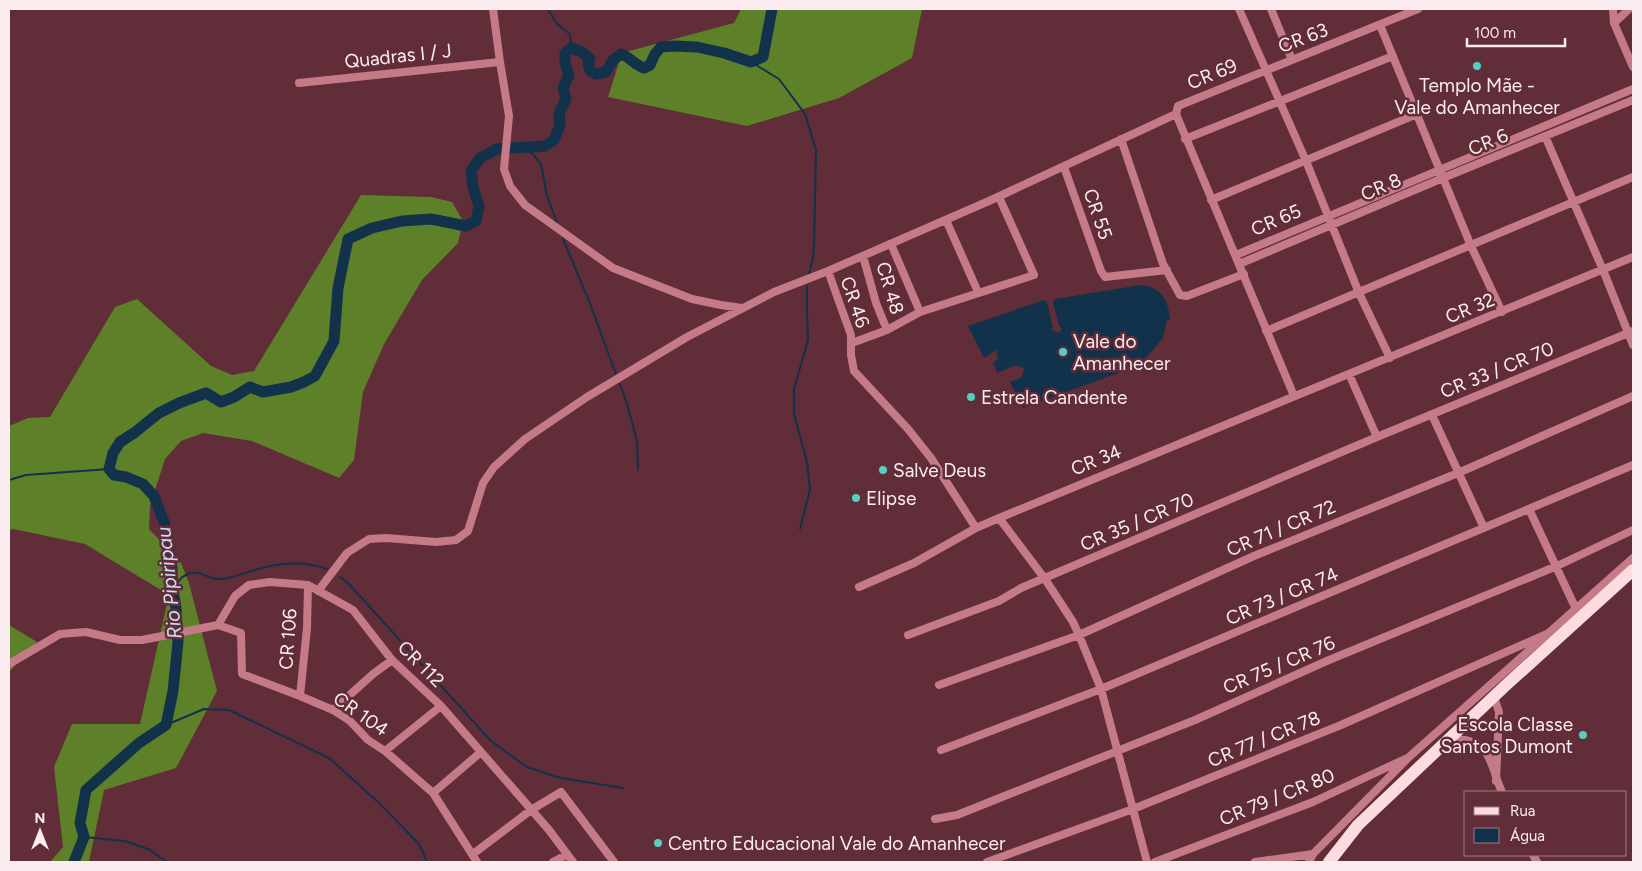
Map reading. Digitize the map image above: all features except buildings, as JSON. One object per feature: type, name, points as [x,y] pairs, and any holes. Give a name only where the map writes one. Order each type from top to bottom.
[{"type":"main road","points":[[1328,862],[1358,825],[1633,570]]},
{"type":"street","points":[[493,9],[509,116],[504,169],[510,186],[525,206],[613,268],[692,299],[743,308]]},
{"type":"street","points":[[1239,9],[1306,161],[1359,293],[1390,358]]},
{"type":"street","points":[[1271,9],[1292,60]]},
{"type":"street","name":"CR 63","points":[[1266,70],[1418,9]]},
{"type":"street","points":[[1627,10],[1620,12],[1613,9],[1614,23],[1633,67]]},
{"type":"street","points":[[1614,23],[1627,10]]},
{"type":"street","points":[[1380,25],[1471,246],[1502,312]]},
{"type":"street","points":[[1186,139],[1393,56]]},
{"type":"street","name":"Quadras I / J","points":[[299,83],[500,62]]},
{"type":"street","name":"CR 69","points":[[1176,114],[1178,106],[1266,70]]},
{"type":"street","name":"CR 65","points":[[1236,255],[1633,89]]},
{"type":"street","name":"CR 6","points":[[1443,178],[1633,100]]},
{"type":"street","points":[[318,591],[348,552],[369,539],[386,538],[436,542],[456,540],[468,531],[483,482],[494,467],[525,439],[595,392],[687,337],[774,292],[864,256],[999,197],[1176,114],[1294,396]]},
{"type":"street","points":[[1211,200],[1418,114]]},
{"type":"street","points":[[1545,136],[1631,332],[1633,345]]},
{"type":"street","points":[[1121,139],[1166,270],[1180,295],[1187,296],[1244,274]]},
{"type":"street","name":"CR 55","points":[[1064,167],[1101,271],[1105,277],[1166,270]]},
{"type":"street","name":"CR 8","points":[[1240,264],[1443,178]]},
{"type":"street","points":[[1266,331],[1633,178]]},
{"type":"street","points":[[852,343],[887,330],[920,312],[1034,275],[999,197]]},
{"type":"street","points":[[946,220],[978,292]]},
{"type":"street","points":[[891,244],[920,312]]},
{"type":"street","name":"CR 48","points":[[864,256],[876,302],[887,330]]},
{"type":"street","name":"CR 32","points":[[1349,374],[1633,258]]},
{"type":"street","name":"CR 46","points":[[828,271],[851,335],[851,354],[854,370],[908,429],[931,458],[976,528]]},
{"type":"street","name":"CR 33 / CR 70","points":[[1377,437],[1631,332]]},
{"type":"street","points":[[1349,374],[1377,437]]},
{"type":"street","name":"CR 34","points":[[859,587],[914,563],[976,528],[999,518],[1349,374]]},
{"type":"street","name":"CR 71 / CR 72","points":[[939,685],[1080,635],[1254,556],[1458,473],[1633,396]]},
{"type":"street","points":[[1432,414],[1484,528]]},
{"type":"street","name":"CR 35 / CR 70","points":[[908,635],[998,601],[1021,588],[1377,437]]},
{"type":"street","name":"CR 73 / CR 74","points":[[941,750],[1101,690],[1633,464]]},
{"type":"street","points":[[1529,509],[1576,609]]},
{"type":"street","points":[[999,518],[1045,578],[1080,635],[1101,690],[1147,862]]},
{"type":"street","name":"CR 75 / CR 76","points":[[935,819],[957,815],[1194,720],[1329,660],[1556,566],[1633,530]]},
{"type":"street","points":[[1309,862],[1313,854],[1409,758],[1633,558]]},
{"type":"street","name":"CR 112","points":[[218,625],[235,596],[249,585],[270,582],[308,585],[353,610],[392,660],[441,706],[549,830],[573,862]]},
{"type":"street","name":"CR 106","points":[[300,696],[307,628],[308,585]]},
{"type":"street","points":[[9,664],[60,634],[86,632],[120,640],[142,640],[218,625]]},
{"type":"street","name":"CR 104","points":[[218,625],[240,633],[242,674],[333,710],[350,721],[368,740],[385,750],[433,793],[475,858]]},
{"type":"street","name":"CR 77 / CR 78","points":[[986,862],[1133,809],[1341,725],[1549,633]]},
{"type":"street","points":[[333,710],[373,674],[392,660]]},
{"type":"street","points":[[1494,697],[1498,712],[1496,781]]},
{"type":"street","points":[[385,750],[441,706]]},
{"type":"street","points":[[1449,739],[1469,741],[1482,746],[1489,757],[1496,781],[1501,791]]},
{"type":"street","points":[[433,793],[481,752]]},
{"type":"street","name":"CR 79 / CR 80","points":[[1155,862],[1313,802],[1409,758]]},
{"type":"street","points":[[1374,774],[1382,784]]},
{"type":"street","points":[[475,858],[531,810],[561,792],[614,862]]},
{"type":"street","points":[[1255,862],[1313,854]]},
{"type":"street","points":[[552,862],[566,855]]},
{"type":"green space","points":[[741,9],[922,9],[912,58],[839,98],[747,126],[608,97],[622,53],[734,23]]},
{"type":"green space","points":[[361,195],[431,197],[452,202],[463,221],[458,243],[422,280],[384,344],[363,392],[354,460],[339,478],[252,441],[203,433],[181,441],[165,459],[150,506],[149,529],[181,563],[189,583],[217,691],[176,768],[104,790],[89,862],[50,862],[63,847],[54,767],[72,724],[140,724],[169,595],[85,544],[13,529],[9,530],[9,426],[28,418],[50,417],[115,307],[137,299],[211,366],[232,375],[254,371]]},
{"type":"green space","points":[[9,625],[37,642],[9,672]]},
{"type":"water","points":[[1141,285],[1155,289],[1163,296],[1168,307],[1170,320],[1167,320],[1163,338],[1147,357],[1126,370],[1023,408],[1010,382],[1022,377],[1024,368],[1016,365],[997,373],[993,363],[998,359],[996,350],[984,358],[968,326],[1044,300],[1047,302],[1053,328],[1051,330],[1059,333],[1062,328],[1059,326],[1053,302],[1055,299]]},
{"type":"waterway","points":[[548,9],[557,24],[570,34],[571,48]]},
{"type":"waterway","name":"Rio Pipiripau","points":[[74,862],[84,837],[80,823],[86,790],[139,743],[166,725],[173,691],[178,642],[172,568],[164,522],[154,496],[143,484],[126,477],[114,475],[109,469],[113,453],[120,442],[159,413],[206,393],[221,402],[234,397],[250,387],[263,392],[291,387],[315,376],[334,341],[338,288],[348,239],[372,228],[402,221],[431,219],[466,226],[476,221],[479,206],[473,187],[471,171],[480,158],[497,149],[545,146],[554,140],[560,125],[559,114],[566,99],[563,88],[569,75],[565,63],[565,53],[571,48],[582,52],[590,59],[588,63],[590,71],[596,74],[606,72],[613,60],[621,54],[644,68],[650,65],[661,47],[697,47],[751,62],[763,57],[772,9]]},
{"type":"waterway","points":[[751,62],[779,79],[805,114],[816,150],[814,244],[809,274]]},
{"type":"waterway","points":[[519,148],[532,153],[541,164],[547,196],[557,223]]},
{"type":"waterway","points":[[563,239],[589,301],[616,374]]},
{"type":"waterway","points":[[800,529],[810,489],[807,462],[794,414],[794,389],[808,340],[807,286]]},
{"type":"waterway","points":[[620,384],[637,441],[638,470]]},
{"type":"waterway","points":[[9,480],[26,475],[109,469]]},
{"type":"waterway","points":[[173,591],[177,583],[185,575],[192,573],[222,579],[281,564],[309,564],[327,569]]},
{"type":"waterway","points":[[340,577],[349,584],[491,741],[527,767],[561,778],[623,788]]},
{"type":"waterway","points":[[166,725],[204,709],[229,710],[329,758],[379,803],[419,844],[427,862]]},
{"type":"waterway","points":[[84,837],[125,841],[150,850],[167,862]]},
{"type":"place","name":"Templo Mãe - Vale do Amanhecer","points":[[1477,66]]},
{"type":"place","name":"Vale do Amanhecer","points":[[1063,352]]},
{"type":"place","name":"Estrela Candente","points":[[971,397]]},
{"type":"place","name":"Salve Deus","points":[[883,470]]},
{"type":"place","name":"Elipse","points":[[856,498]]},
{"type":"place","name":"Escola Classe Santos Dumont","points":[[1583,735]]},
{"type":"place","name":"Centro Educacional Vale do Amanhecer","points":[[658,843]]}]
